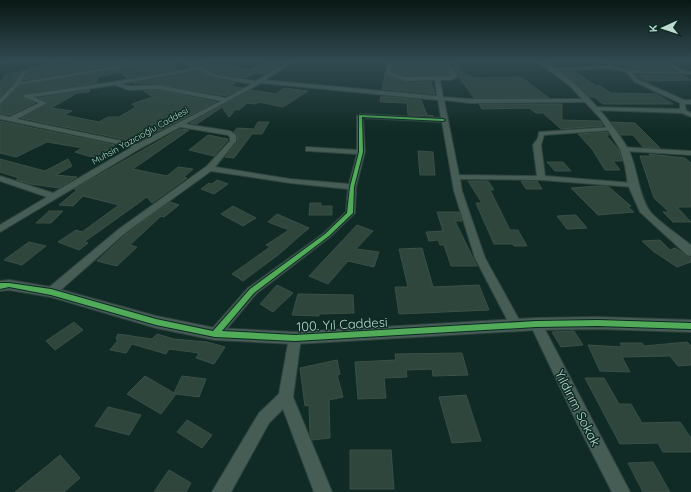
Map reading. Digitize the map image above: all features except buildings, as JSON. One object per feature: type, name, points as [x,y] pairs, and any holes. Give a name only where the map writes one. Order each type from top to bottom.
[{"type":"street","points":[[0,102],[15,85]]},
{"type":"street","points":[[4,119],[44,103],[26,96],[106,85]]},
{"type":"street","points":[[117,85],[128,88],[158,87],[225,100]]},
{"type":"street","name":"Muhsin Yazıcıoğlu Caddesi","points":[[0,229],[138,146],[253,85]]},
{"type":"street","points":[[292,85],[470,101],[586,100]]},
{"type":"street","points":[[437,85],[458,191],[480,258],[516,325]]},
{"type":"street","points":[[572,85],[612,129],[624,149],[630,166],[633,184],[645,212],[691,252]]},
{"type":"street","points":[[646,85],[683,102],[691,102]]},
{"type":"street","points":[[683,102],[683,111]]},
{"type":"street","points":[[595,109],[683,111],[691,115]]},
{"type":"street","points":[[215,334],[252,291],[342,223],[350,213],[352,187],[361,152],[360,116],[443,120]]},
{"type":"street","points":[[4,119],[138,146]]},
{"type":"street","points":[[51,292],[122,231],[210,168],[233,141],[234,136],[230,133],[179,125]]},
{"type":"street","points":[[541,178],[537,145],[541,138],[541,133],[612,129]]},
{"type":"street","points":[[309,149],[361,152]]},
{"type":"street","points":[[624,149],[691,153]]},
{"type":"street","points":[[210,168],[290,181],[352,187]]},
{"type":"street","points":[[455,177],[541,178],[633,184]]},
{"type":"street","points":[[0,178],[53,196]]},
{"type":"street","name":"100. Yıl Caddesi","points":[[0,286],[9,285],[51,292],[156,322],[215,334],[295,338],[536,324],[598,323],[691,326]]},
{"type":"street","name":"Yıldırım Sokak","points":[[536,324],[584,422],[621,492]]},
{"type":"street","points":[[295,338],[286,397],[323,492]]},
{"type":"street","points":[[221,492],[264,418],[286,397]]},
{"type":"cycle path","points":[[215,334],[252,291],[327,235],[350,213],[352,187],[361,152],[360,116],[443,120]]},
{"type":"cycle path","points":[[0,286],[9,285],[51,292],[156,322],[215,334],[295,338],[536,324],[598,323],[691,326]]}]
